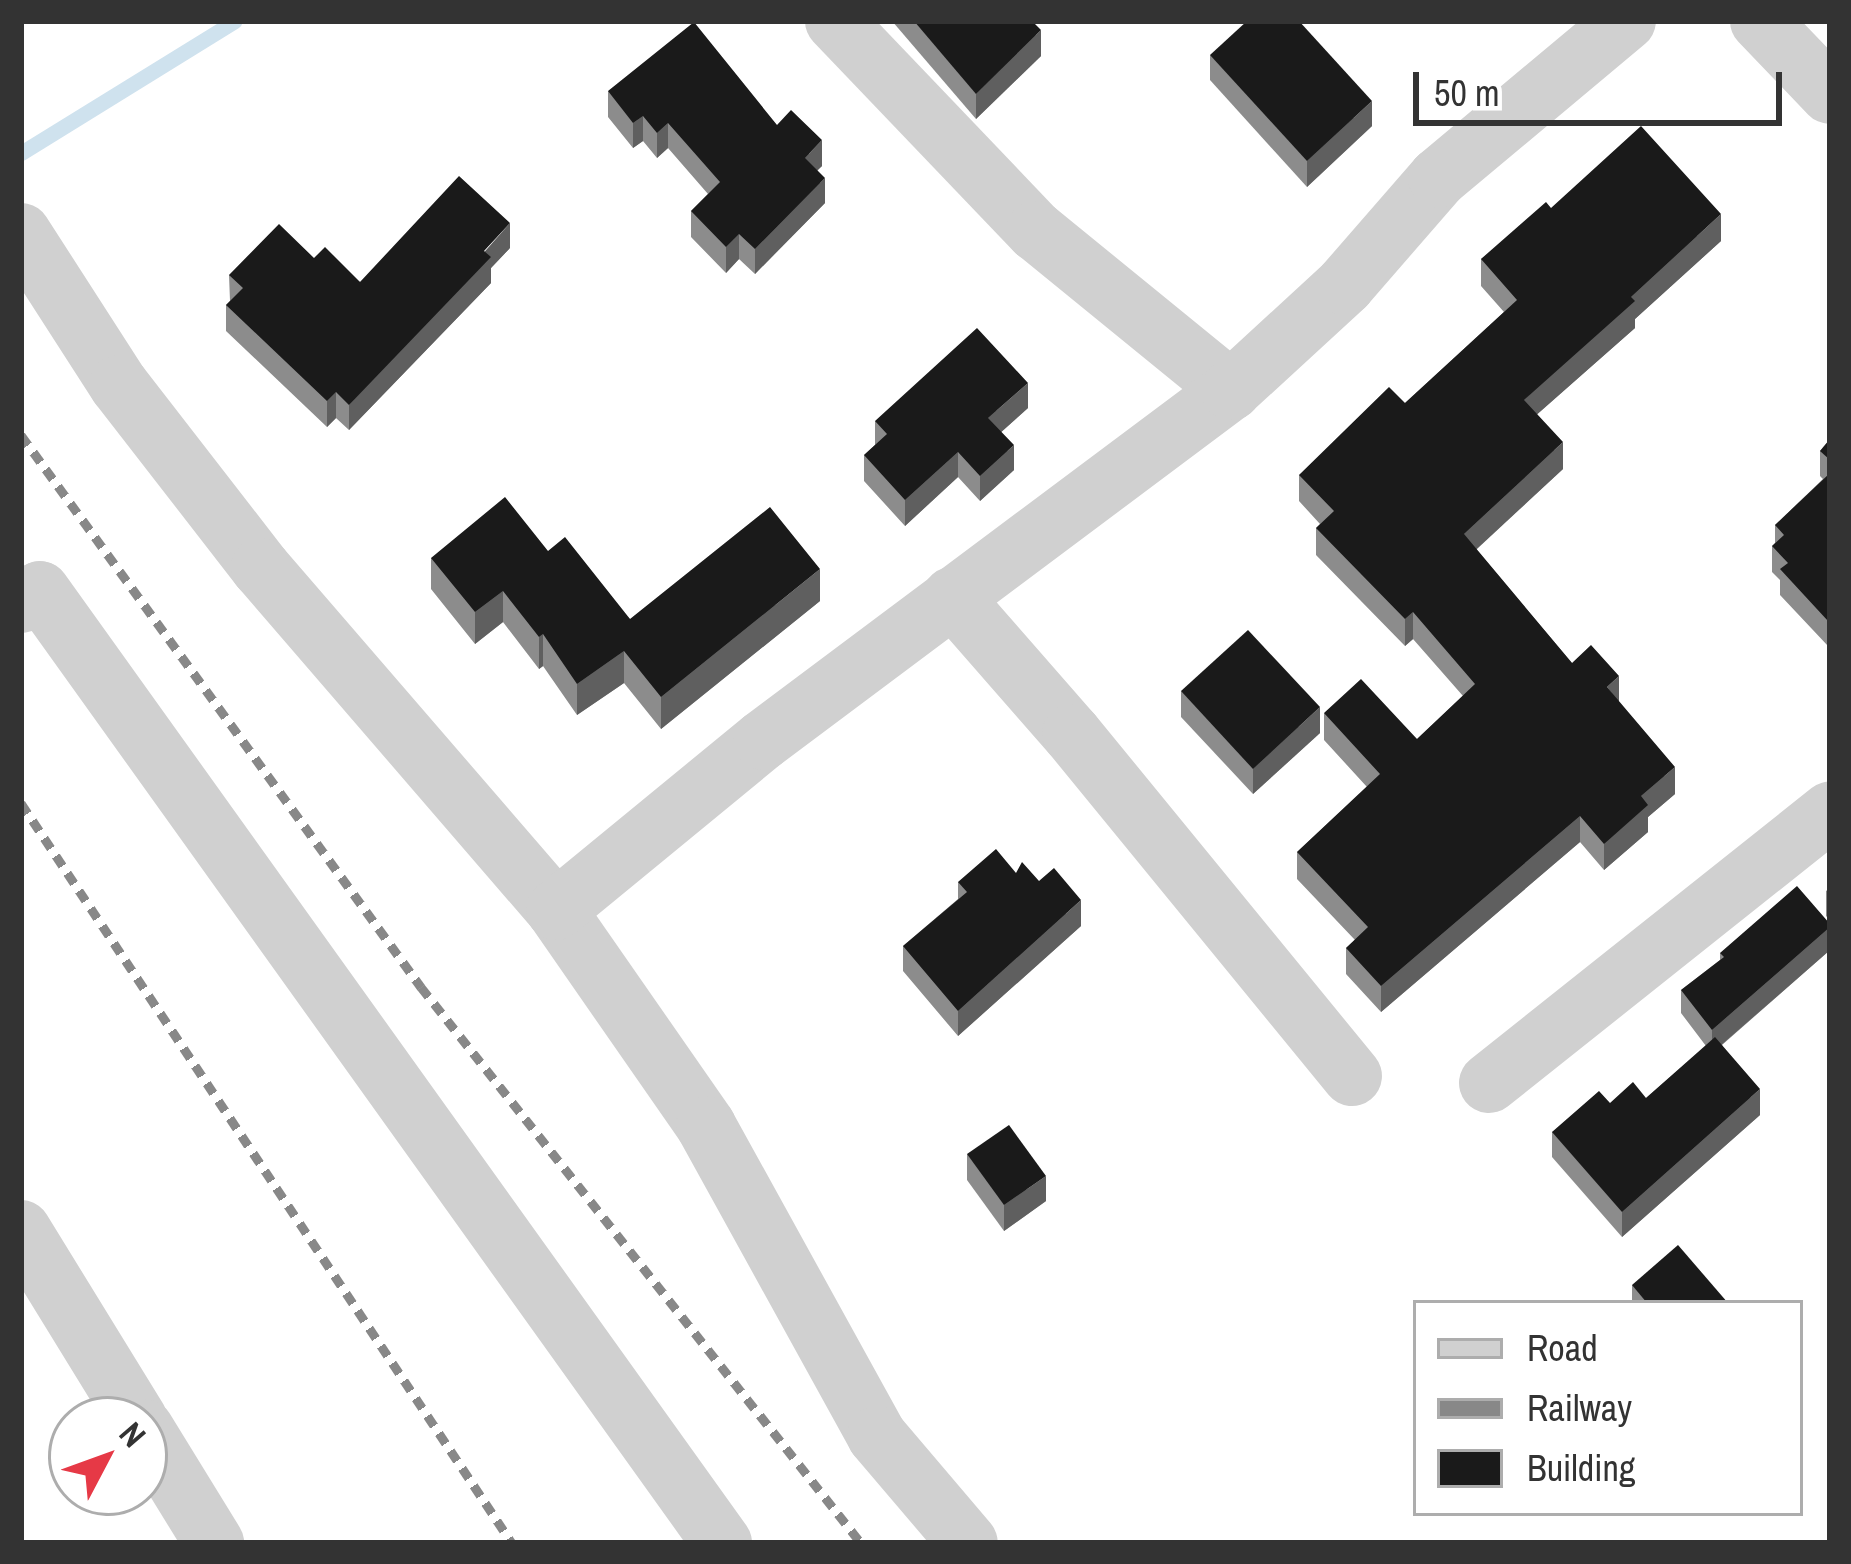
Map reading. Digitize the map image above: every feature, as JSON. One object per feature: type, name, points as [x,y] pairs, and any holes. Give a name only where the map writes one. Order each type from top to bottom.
[{"type":"street","points":[[835,21],[1036,231],[1231,390]]},
{"type":"street","points":[[556,910],[763,740],[1231,390],[1345,285],[1438,178],[1626,21]]},
{"type":"street","points":[[1760,21],[1830,94]]},
{"type":"street","points":[[21,232],[119,385],[261,568],[556,910],[706,1126],[877,1436],[968,1543]]},
{"type":"street","points":[[21,603],[40,591],[722,1543]]},
{"type":"street","points":[[952,597],[1072,734],[1352,1076]]},
{"type":"street","points":[[1489,1083],[1830,812]]},
{"type":"street","points":[[21,1230],[123,1396]]},
{"type":"street","points":[[168,1468],[214,1543]]},
{"type":"building","points":[[914,21],[1032,21],[1041,30],[976,94]]},
{"type":"building","points":[[1247,21],[1299,21],[1372,101],[1307,161],[1210,55]]},
{"type":"building","points":[[694,22],[777,125],[791,110],[822,140],[805,158],[825,178],[755,249],[739,234],[726,247],[691,211],[720,182],[668,123],[657,133],[643,116],[633,123],[608,91]]},
{"type":"building","points":[[1641,126],[1721,214],[1631,297],[1635,301],[1524,400],[1563,442],[1464,534],[1572,663],[1591,645],[1619,676],[1607,687],[1675,767],[1641,796],[1648,805],[1604,844],[1580,816],[1381,986],[1346,948],[1368,927],[1297,852],[1380,774],[1324,713],[1361,679],[1417,739],[1475,684],[1413,612],[1405,619],[1316,528],[1334,511],[1299,475],[1389,387],[1405,403],[1517,300],[1481,259],[1546,202],[1551,208]]},
{"type":"building","points":[[459,176],[510,223],[484,251],[491,257],[349,405],[336,392],[327,401],[226,305],[243,288],[229,275],[279,224],[314,258],[325,247],[360,282]]},
{"type":"building","points":[[977,328],[1028,383],[988,418],[1014,445],[980,476],[958,452],[905,500],[864,455],[887,434],[875,421]]},
{"type":"building","points":[[1830,439],[1830,460],[1820,451]]},
{"type":"building","points":[[1830,473],[1828,621],[1780,569],[1788,563],[1772,546],[1784,535],[1775,525]]},
{"type":"building","points":[[505,497],[548,551],[565,537],[630,619],[770,507],[820,569],[661,697],[624,651],[577,684],[543,634],[539,637],[503,591],[475,612],[431,558]]},
{"type":"building","points":[[1248,630],[1320,707],[1253,769],[1181,691]]},
{"type":"building","points":[[996,849],[1016,873],[1022,862],[1039,881],[1054,868],[1081,900],[958,1011],[903,946],[967,892],[958,882]]},
{"type":"building","points":[[1797,886],[1830,927],[1712,1030],[1681,990],[1724,957],[1720,953]]},
{"type":"building","points":[[1715,1037],[1760,1089],[1622,1212],[1552,1132],[1599,1091],[1610,1103],[1633,1082],[1646,1098]]},
{"type":"building","points":[[1009,1125],[1046,1176],[1004,1205],[967,1154]]},
{"type":"building","points":[[1678,1245],[1725,1300],[1644,1300],[1632,1285]]},
{"type":"waterway","points":[[21,153],[235,21]]},
{"type":"railway","points":[[21,435],[421,987],[861,1543]]},
{"type":"railway","points":[[21,803],[512,1543]]}]
